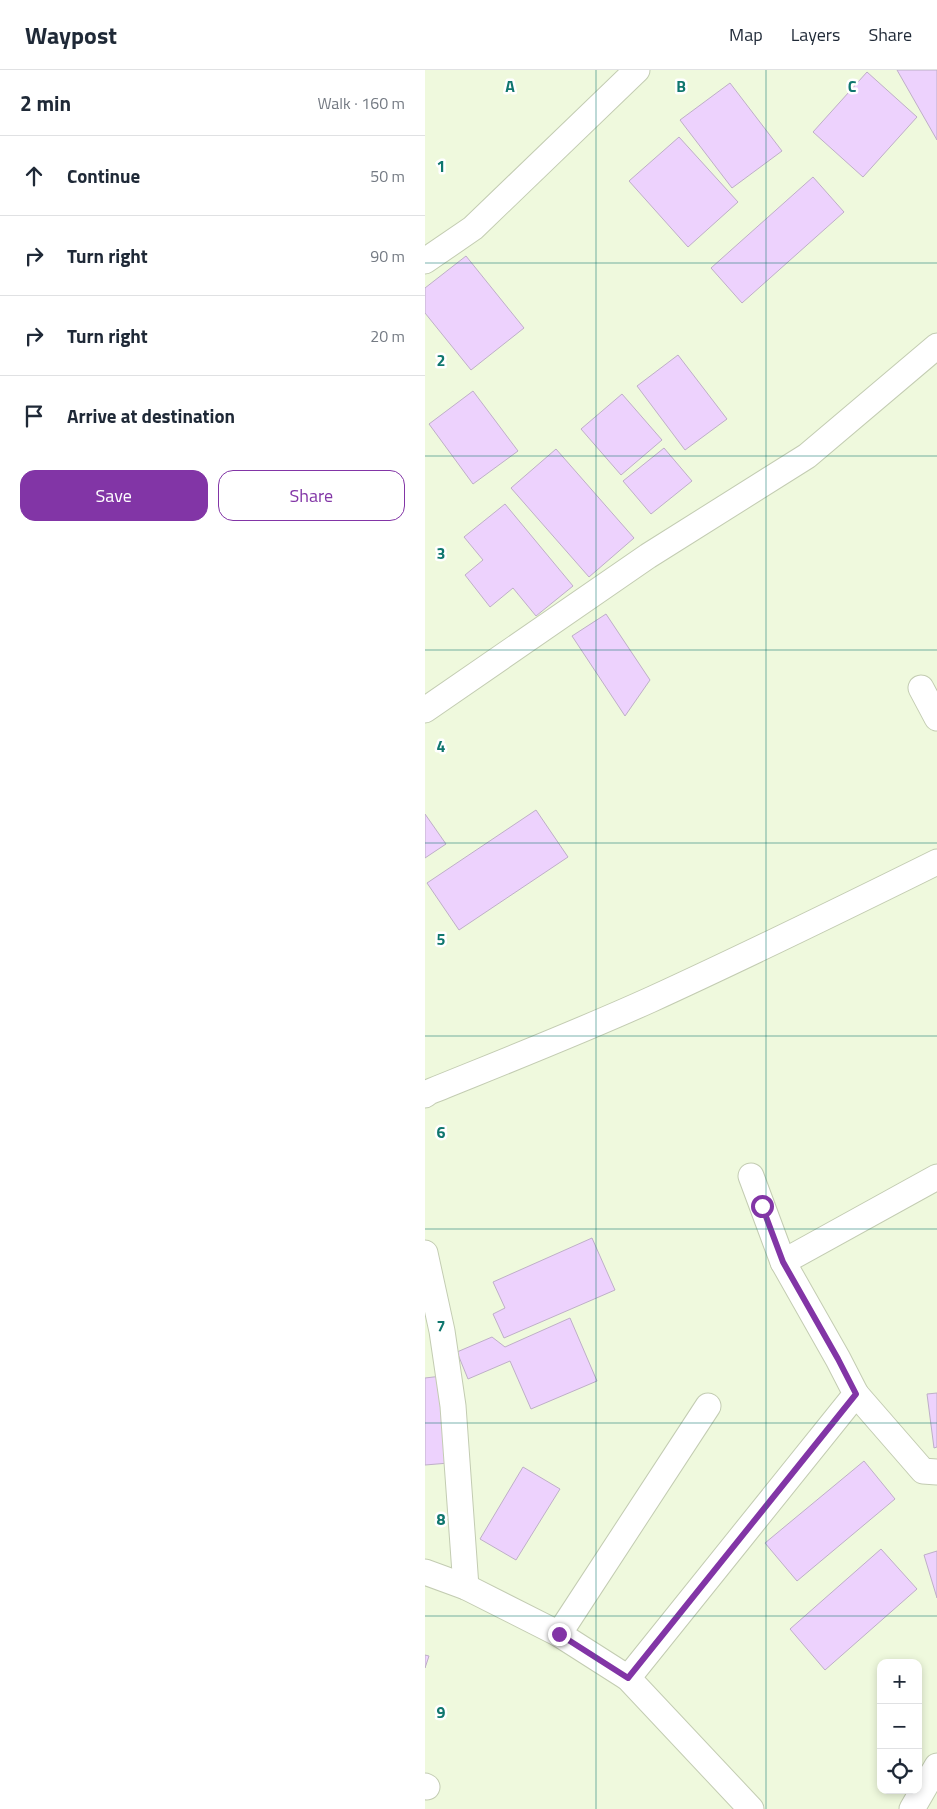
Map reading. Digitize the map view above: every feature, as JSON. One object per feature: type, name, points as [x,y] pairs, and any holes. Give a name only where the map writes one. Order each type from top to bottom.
[{"type":"street","points":[[425,261],[473,228],[637,70]]},
{"type":"street","points":[[425,710],[648,556],[807,456],[937,346]]},
{"type":"street","points":[[921,688],[937,718]]},
{"type":"street","points":[[425,1095],[650,1000],[937,862]]},
{"type":"street","points":[[751,1176],[783,1262],[856,1394],[923,1471],[937,1472]]},
{"type":"street","points":[[783,1262],[937,1177]]},
{"type":"street","points":[[425,1253],[442,1331],[453,1406],[466,1587]]},
{"type":"street","points":[[628,1678],[856,1394]]},
{"type":"street","points":[[559,1634],[708,1406]]},
{"type":"street","points":[[425,1572],[466,1587],[559,1634],[628,1678],[751,1809]]},
{"type":"street","points":[[912,1809],[937,1766]]},
{"type":"building","points":[[897,70],[937,70],[937,140]]},
{"type":"building","points":[[867,72],[917,117],[863,177],[813,132]]},
{"type":"building","points":[[730,83],[782,151],[732,188],[680,120]]},
{"type":"building","points":[[679,137],[738,202],[688,247],[629,181]]},
{"type":"building","points":[[813,177],[844,212],[742,303],[711,268]]},
{"type":"building","points":[[466,256],[524,328],[471,370],[425,313],[425,288]]},
{"type":"building","points":[[678,355],[727,419],[685,450],[637,386]]},
{"type":"building","points":[[473,391],[518,451],[473,484],[429,424]]},
{"type":"building","points":[[622,394],[662,440],[621,475],[581,429]]},
{"type":"building","points":[[664,448],[692,481],[651,514],[623,481]]},
{"type":"building","points":[[556,449],[634,538],[589,577],[511,488]]},
{"type":"building","points":[[505,504],[573,586],[536,616],[513,588],[490,607],[465,575],[483,560],[464,537]]},
{"type":"building","points":[[606,614],[650,680],[625,716],[572,636]]},
{"type":"building","points":[[536,810],[568,857],[459,930],[427,883]]},
{"type":"building","points":[[425,814],[446,844],[425,858]]},
{"type":"building","points":[[592,1238],[615,1290],[504,1338],[493,1314],[505,1308],[493,1282]]},
{"type":"building","points":[[570,1318],[597,1381],[531,1409],[510,1361],[468,1379],[457,1352],[492,1337],[505,1347]]},
{"type":"building","points":[[442,1376],[449,1463],[425,1465],[425,1378]]},
{"type":"building","points":[[937,1393],[937,1447],[934,1448],[927,1394]]},
{"type":"building","points":[[864,1461],[895,1499],[797,1581],[765,1543]]},
{"type":"building","points":[[523,1467],[560,1489],[516,1560],[480,1539]]},
{"type":"building","points":[[881,1549],[917,1589],[825,1670],[790,1629]]},
{"type":"building","points":[[937,1551],[937,1598],[924,1555]]},
{"type":"building","points":[[425,1655],[429,1656],[425,1668]]},
{"type":"route","points":[[559,1634],[628,1678],[856,1394],[783,1262],[762,1206]]}]
